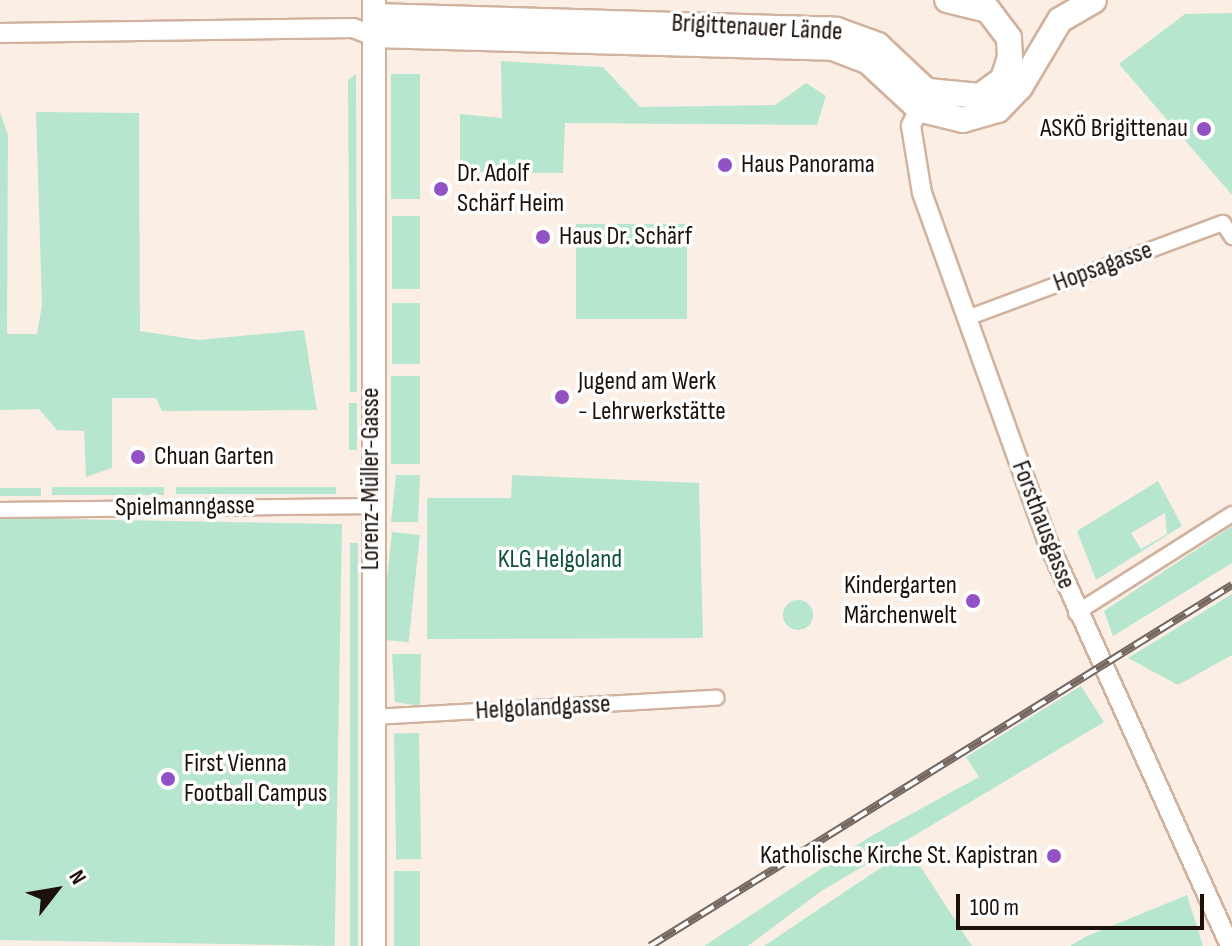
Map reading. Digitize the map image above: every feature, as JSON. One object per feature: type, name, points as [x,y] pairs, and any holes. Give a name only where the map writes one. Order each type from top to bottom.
[{"type":"highway","points":[[923,100],[980,96],[1003,79],[1010,58],[1009,38],[988,10],[947,0]]},
{"type":"highway","points":[[923,100],[963,120],[998,110],[1060,20],[1094,0]]},
{"type":"main road","name":"Brigittenauer Lände","points":[[369,20],[833,49],[867,62],[923,100]]},
{"type":"main road","name":"Lorenz-Müller-Gasse","points":[[369,20],[374,945]]},
{"type":"street","name":"Brigittenauer Lände","points":[[0,33],[369,20]]},
{"type":"street","name":"Forsthausgasse","points":[[923,100],[912,154],[967,318],[1076,613],[1230,946]]},
{"type":"street","name":"Hopsagasse","points":[[967,318],[1223,223],[1232,237]]},
{"type":"street","name":"Spielmanngasse","points":[[0,510],[371,506]]},
{"type":"street","points":[[1076,613],[1232,514]]},
{"type":"street","name":"Helgolandgasse","points":[[371,717],[716,698]]},
{"type":"green space","name":"ASKÖ Brigittenau","points":[[1232,13],[1232,195],[1119,64],[1185,14]]},
{"type":"green space","points":[[501,61],[603,67],[640,107],[775,105],[806,83],[826,96],[817,125],[565,123],[563,173],[468,172],[460,180],[460,114],[502,118]]},
{"type":"green space","points":[[356,74],[357,392],[350,392],[348,80]]},
{"type":"green space","points":[[391,74],[420,74],[420,199],[391,199]]},
{"type":"green space","points":[[0,112],[8,135],[7,334],[37,334],[42,305],[36,112],[139,113],[140,331],[198,340],[304,330],[317,410],[162,411],[156,398],[112,398],[112,468],[86,477],[84,431],[57,430],[39,409],[0,410]]},
{"type":"green space","points":[[392,216],[420,216],[420,289],[392,289]]},
{"type":"green space","points":[[576,224],[687,224],[687,319],[576,319]]},
{"type":"green space","points":[[392,303],[420,303],[420,364],[392,364]]},
{"type":"green space","points":[[391,376],[420,376],[420,464],[391,464]]},
{"type":"green space","points":[[349,403],[357,403],[357,450],[349,450]]},
{"type":"green space","points":[[396,475],[420,475],[418,522],[391,522]]},
{"type":"green space","name":"KLG Helgoland","points":[[512,475],[699,483],[703,638],[427,639],[427,498],[511,498]]},
{"type":"green space","points":[[1158,481],[1182,526],[1096,580],[1077,531]],"holes":[[[1165,513],[1167,534],[1141,549],[1131,533]]]},
{"type":"green space","points":[[52,487],[164,487],[164,495],[52,495]]},
{"type":"green space","points":[[176,487],[336,487],[336,494],[176,494]]},
{"type":"green space","points":[[0,488],[41,488],[41,496],[0,496]]},
{"type":"green space","name":"First Vienna Football Campus","points":[[0,518],[342,524],[335,946],[0,940]]},
{"type":"green space","points":[[1232,526],[1232,563],[1113,636],[1104,611]]},
{"type":"green space","points":[[392,532],[420,535],[409,642],[381,639]]},
{"type":"green space","points":[[350,543],[358,543],[358,946],[350,946]]},
{"type":"green space","points":[[1232,594],[1232,655],[1178,685],[1128,658]]},
{"type":"green space","points":[[798,600],[804,601],[812,609],[812,621],[804,629],[798,630],[792,629],[784,621],[783,615],[784,609],[792,601]]},
{"type":"green space","points":[[392,654],[421,654],[420,706],[395,702]]},
{"type":"green space","points":[[1081,686],[1104,722],[820,892],[748,946],[704,946],[871,836],[979,777],[966,757]]},
{"type":"green space","points":[[394,733],[419,733],[421,859],[396,859]]},
{"type":"green space","points":[[909,849],[972,946],[764,946],[834,899]]},
{"type":"green space","points":[[394,871],[420,871],[420,946],[394,946]]},
{"type":"green space","points":[[1187,895],[1203,946],[1070,946],[1085,937]]},
{"type":"railway","points":[[650,946],[1232,585]]},
{"type":"place","name":"ASKÖ Brigittenau","points":[[1204,129]]},
{"type":"place","name":"Haus Panorama","points":[[725,165]]},
{"type":"place","name":"Dr. Adolf Schärf Heim","points":[[441,189]]},
{"type":"place","name":"Haus Dr. Schärf","points":[[543,237]]},
{"type":"place","name":"Jugend am Werk - Lehrwerkstätte","points":[[562,397]]},
{"type":"place","name":"Chuan Garten","points":[[138,457]]},
{"type":"place","name":"Kindergarten Märchenwelt","points":[[973,601]]},
{"type":"place","name":"First Vienna Football Campus","points":[[168,779]]},
{"type":"place","name":"Katholische Kirche St. Kapistran","points":[[1054,856]]}]
